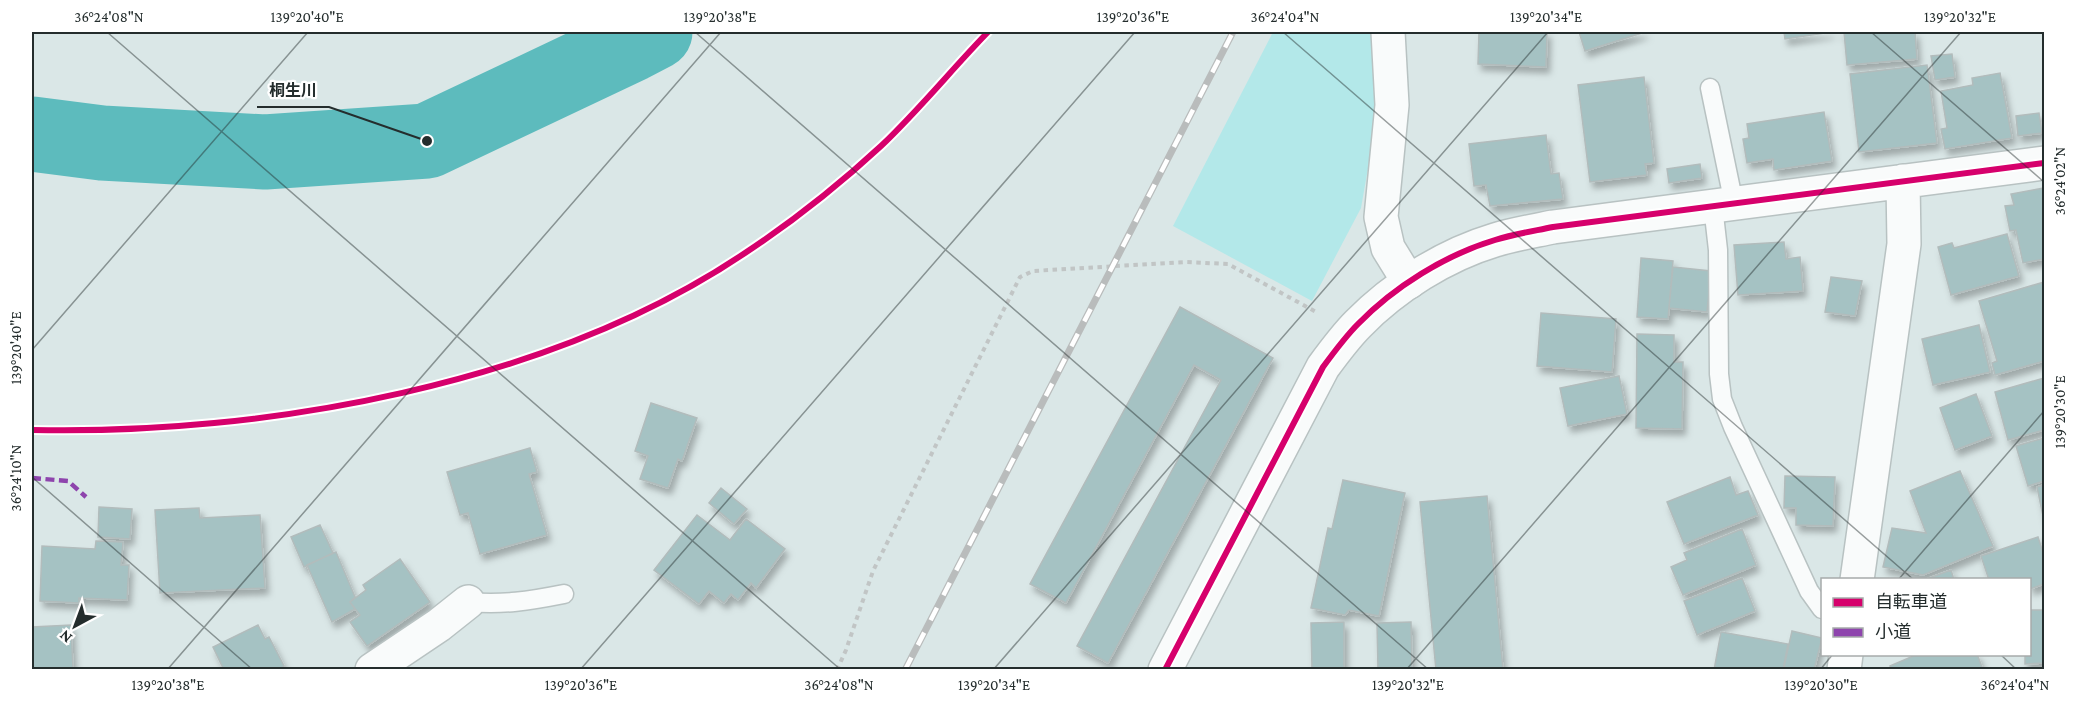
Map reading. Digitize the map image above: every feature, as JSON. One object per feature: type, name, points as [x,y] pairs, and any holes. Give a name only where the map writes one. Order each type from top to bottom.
[{"type":"street","points":[[1388,32],[1392,105],[1381,216],[1388,248],[1409,282]]},
{"type":"street","points":[[1165,669],[1323,367],[1357,324],[1409,282],[1442,263],[1494,240],[1553,227],[2044,163]]},
{"type":"street","points":[[1857,578],[1904,244],[1903,181]]},
{"type":"street","points":[[372,669],[439,625],[468,602]]},
{"type":"lane","points":[[1710,88],[1730,174],[1718,250],[1719,374],[1722,399],[1809,591],[1821,608]]},
{"type":"lane","points":[[468,602],[496,604],[526,602],[564,594]]},
{"type":"path","points":[[837,669],[846,650],[873,571],[1020,277],[1033,272],[1185,262],[1228,264],[1318,313]]},
{"type":"shaded area","points":[[1273,32],[1373,32],[1377,117],[1361,208],[1312,301],[1173,226]]},
{"type":"building","points":[[1479,32],[1547,32],[1546,67],[1478,64]]},
{"type":"building","points":[[1579,32],[1645,32],[1585,51]]},
{"type":"building","points":[[1784,32],[1832,32],[1785,39]]},
{"type":"building","points":[[1844,32],[1915,32],[1917,59],[1847,65]]},
{"type":"building","points":[[1952,54],[1955,77],[1935,80],[1931,56]]},
{"type":"building","points":[[1927,65],[1937,143],[1859,152],[1850,74]]},
{"type":"building","points":[[2000,73],[2012,138],[1945,149],[1941,129],[1947,128],[1941,91],[1973,85],[1972,78]]},
{"type":"building","points":[[1644,77],[1654,163],[1645,164],[1647,175],[1590,182],[1578,85]]},
{"type":"building","points":[[1824,112],[1832,161],[1774,170],[1773,159],[1747,163],[1743,139],[1749,138],[1747,124]]},
{"type":"building","points":[[2039,113],[2042,133],[2018,136],[2016,116]]},
{"type":"building","points":[[1546,135],[1551,174],[1559,173],[1563,199],[1490,206],[1486,185],[1474,186],[1469,144]]},
{"type":"building","points":[[1700,164],[1702,178],[1669,183],[1667,169]]},
{"type":"building","points":[[2044,188],[2044,259],[2023,263],[2016,230],[2010,231],[2005,206],[2014,205],[2011,194]]},
{"type":"building","points":[[2007,234],[2019,276],[1951,295],[1938,247],[1952,243],[1954,248]]},
{"type":"building","points":[[1784,242],[1786,259],[1800,257],[1803,291],[1738,295],[1734,245]]},
{"type":"building","points":[[1641,258],[1673,261],[1668,319],[1637,317]]},
{"type":"building","points":[[1673,267],[1711,271],[1707,312],[1669,308]]},
{"type":"building","points":[[1831,277],[1862,281],[1855,316],[1825,312]]},
{"type":"building","points":[[2044,282],[2044,361],[1995,375],[1992,363],[1997,361],[1979,301]]},
{"type":"building","points":[[1180,307],[1273,358],[1108,663],[1077,646],[1221,380],[1194,365],[1066,603],[1030,584]]},
{"type":"building","points":[[1541,313],[1616,319],[1612,372],[1537,366]]},
{"type":"building","points":[[1979,325],[1990,372],[1933,385],[1922,339]]},
{"type":"building","points":[[1637,334],[1674,335],[1674,362],[1683,362],[1682,429],[1636,428]]},
{"type":"building","points":[[1619,376],[1627,414],[1568,426],[1560,388]]},
{"type":"building","points":[[2044,378],[2044,430],[2008,440],[1995,392]]},
{"type":"building","points":[[1976,394],[1992,436],[1955,450],[1940,408]]},
{"type":"building","points":[[651,403],[697,418],[682,461],[678,459],[668,488],[640,479],[648,456],[635,451]]},
{"type":"building","points":[[2044,438],[2044,481],[2028,486],[2016,446]]},
{"type":"building","points":[[530,448],[537,472],[529,474],[547,535],[480,554],[468,513],[460,515],[447,472]]},
{"type":"building","points":[[1960,471],[1993,546],[1923,575],[1883,567],[1892,528],[1926,533],[1910,491]]},
{"type":"building","points":[[1785,476],[1835,477],[1833,526],[1796,525],[1796,508],[1784,508]]},
{"type":"building","points":[[1730,477],[1736,495],[1748,491],[1758,515],[1684,544],[1667,502]]},
{"type":"building","points":[[1343,480],[1405,493],[1379,616],[1349,610],[1345,615],[1311,608],[1328,528],[1332,529]]},
{"type":"building","points":[[2044,485],[2044,521],[2037,487]]},
{"type":"building","points":[[721,488],[747,509],[734,524],[709,503]]},
{"type":"building","points":[[1487,496],[1503,670],[1436,670],[1420,502]]},
{"type":"building","points":[[99,507],[132,509],[130,539],[98,537]]},
{"type":"building","points":[[199,508],[200,518],[260,515],[265,588],[160,593],[155,510]]},
{"type":"building","points":[[697,515],[730,540],[746,519],[785,549],[756,588],[751,583],[738,600],[731,594],[724,603],[709,591],[699,604],[654,570]]},
{"type":"building","points":[[320,525],[333,553],[304,567],[291,537]]},
{"type":"building","points":[[1742,529],[1756,565],[1683,595],[1671,567],[1687,560],[1684,553]]},
{"type":"building","points":[[2038,537],[2044,556],[2044,584],[2031,589],[2031,578],[1988,578],[1981,556]]},
{"type":"building","points":[[96,541],[123,542],[121,565],[129,565],[127,600],[79,598],[79,603],[40,601],[42,546],[95,549]]},
{"type":"building","points":[[336,552],[355,597],[350,602],[355,609],[332,622],[307,565]]},
{"type":"building","points":[[400,559],[430,602],[367,646],[350,622],[360,615],[350,602],[366,590],[363,585]]},
{"type":"building","points":[[1951,570],[1953,578],[1929,578]]},
{"type":"building","points":[[1742,578],[1755,611],[1697,635],[1684,601]]},
{"type":"building","points":[[2031,610],[2044,610],[2044,663],[2025,664],[2025,656],[2031,656]]},
{"type":"building","points":[[1344,622],[1344,670],[1312,670],[1311,623]]},
{"type":"building","points":[[1411,622],[1412,670],[1378,670],[1377,623]]},
{"type":"building","points":[[71,625],[73,670],[32,670],[32,627]]},
{"type":"building","points":[[258,625],[265,639],[269,637],[284,666],[279,670],[224,670],[213,647]]},
{"type":"building","points":[[1792,631],[1821,638],[1814,670],[1794,670],[1784,667]]},
{"type":"building","points":[[1721,632],[1788,644],[1783,670],[1714,670]]},
{"type":"building","points":[[1913,656],[1978,656],[1983,670],[1891,670],[1890,666]]},
{"type":"waterway","points":[[32,134],[102,143],[265,152],[427,141],[655,32]]},
{"type":"railway","points":[[905,670],[1233,32]]},
{"type":"marked path","points":[[32,478],[68,481],[86,497]]},
{"type":"cycle path","points":[[32,430],[121,429],[214,423],[308,411],[402,393],[495,368],[584,337],[668,299],[745,253],[798,216],[881,146],[988,32]]},
{"type":"cycle path","points":[[1165,670],[1323,367],[1372,310],[1404,285],[1439,263],[1476,246],[1509,236],[1553,227],[2044,163]]},
{"type":"place","name":"桐生川","points":[[427,141]]}]
